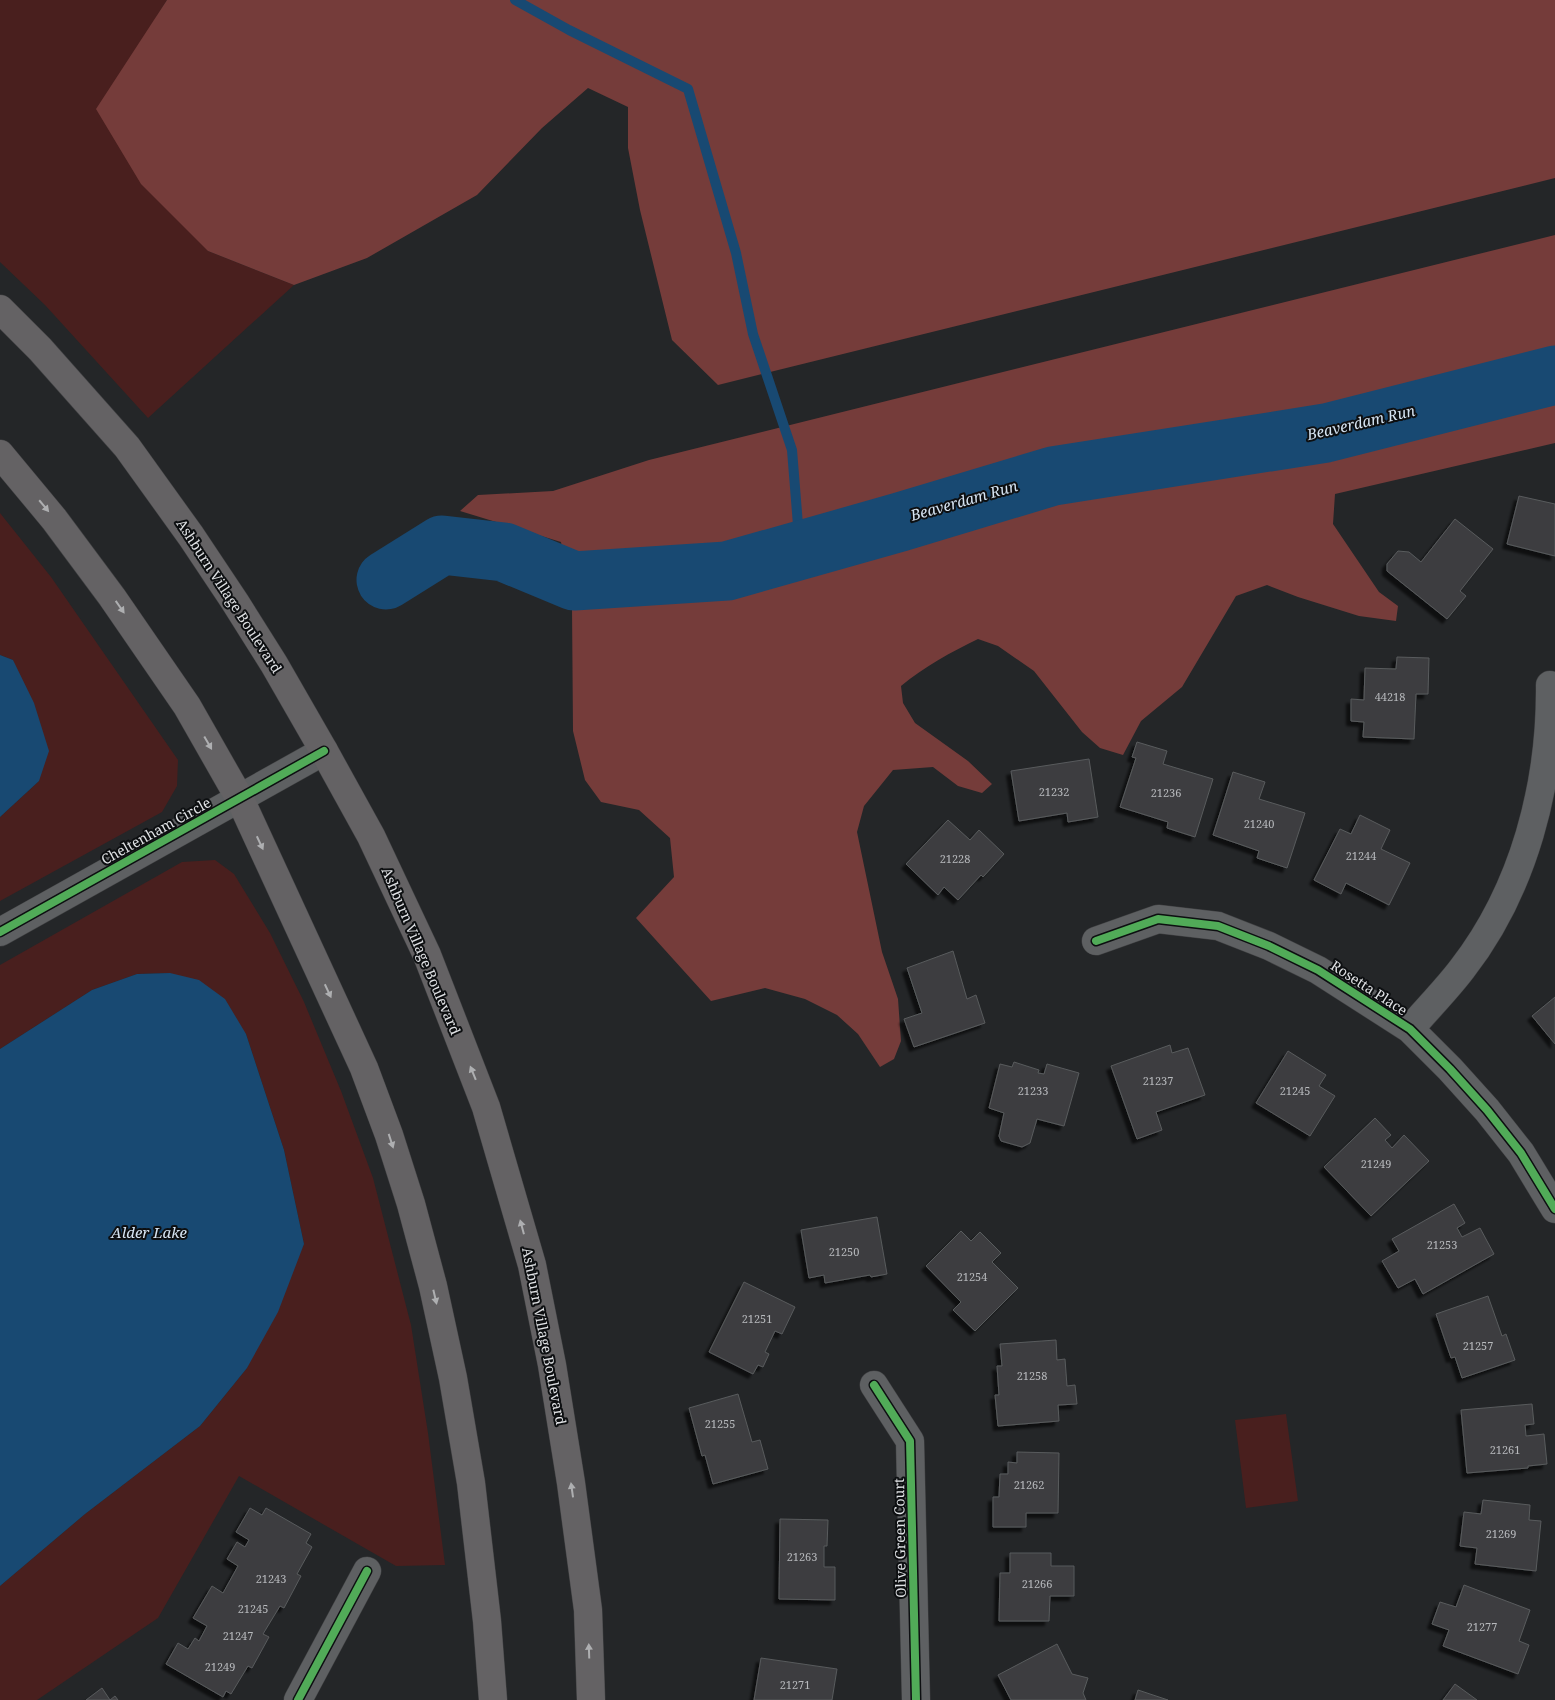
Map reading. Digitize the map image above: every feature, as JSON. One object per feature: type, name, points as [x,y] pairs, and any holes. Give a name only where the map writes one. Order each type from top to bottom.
[{"type":"main road","name":"Ashburn Village Boulevard","points":[[0,309],[40,349],[127,447],[191,536],[235,602],[324,750],[371,836],[426,956],[486,1107],[532,1265],[552,1365],[571,1483],[588,1610],[591,1700]]},
{"type":"main road","points":[[0,454],[54,518],[128,620],[187,706],[240,799],[364,1068],[389,1135],[411,1204],[433,1286],[457,1397],[471,1483],[483,1582],[493,1700]]},
{"type":"street","points":[[1410,1029],[1462,968],[1492,922],[1517,873],[1534,820],[1545,767],[1550,712],[1550,684]]},
{"type":"street","name":"Cheltenham Circle","points":[[0,932],[240,799],[324,750]]},
{"type":"street","name":"Rosetta Place","points":[[1096,941],[1158,919],[1218,926],[1269,946],[1318,970],[1410,1029],[1450,1069],[1487,1110],[1521,1153],[1555,1209]]},
{"type":"street","name":"Olive Green Court","points":[[874,1385],[910,1441],[916,1700]]},
{"type":"street","points":[[298,1700],[366,1570]]},
{"type":"shaded area","points":[[0,0],[167,0],[155,19],[208,251],[294,285],[148,418],[45,305],[0,262]]},
{"type":"shaded area","points":[[167,0],[1555,0],[1555,178],[718,385],[672,340],[640,210],[628,148],[628,107],[588,88],[542,128],[477,195],[367,258],[294,285],[208,251],[141,184],[96,109]]},
{"type":"shaded area","points":[[1555,235],[1555,443],[1335,494],[1333,524],[1379,592],[1398,606],[1396,621],[1359,616],[1267,585],[1236,596],[1182,687],[1141,721],[1123,755],[1100,748],[1082,732],[1034,671],[998,646],[978,639],[938,660],[901,686],[903,703],[915,723],[968,761],[992,784],[982,793],[958,786],[933,767],[893,770],[864,806],[857,832],[882,952],[898,999],[901,1041],[894,1059],[880,1067],[858,1034],[837,1015],[805,999],[765,988],[711,1001],[636,918],[674,877],[670,838],[639,810],[601,802],[585,780],[573,731],[572,607],[561,542],[460,511],[478,495],[553,491],[649,460]]},
{"type":"shaded area","points":[[0,513],[51,577],[178,760],[177,786],[162,812],[0,901],[0,817],[39,781],[13,660],[0,655]]},
{"type":"shaded area","points":[[215,860],[234,874],[270,933],[304,1002],[341,1091],[373,1178],[411,1325],[428,1433],[445,1565],[396,1566],[239,1476],[158,1618],[37,1700],[0,1700],[0,1586],[85,1514],[200,1426],[247,1368],[304,1244],[284,1150],[246,1034],[170,973],[137,974],[92,990],[0,1049],[0,965],[182,862]]},
{"type":"shaded area","points":[[1286,1414],[1298,1501],[1246,1508],[1235,1420]]},
{"type":"water","points":[[0,655],[13,660],[34,703],[49,751],[39,781],[0,817]]},
{"type":"water","name":"Alder Lake","points":[[170,973],[199,980],[225,999],[246,1034],[284,1150],[304,1244],[278,1312],[247,1368],[200,1426],[85,1514],[0,1586],[0,1049],[92,990],[137,974]]},
{"type":"building","points":[[1519,496],[1555,504],[1555,556],[1507,544]]},
{"type":"building","points":[[1455,519],[1493,549],[1460,591],[1466,596],[1447,619],[1387,571],[1387,564],[1398,551],[1409,552],[1421,562]]},
{"type":"building","points":[[1397,657],[1429,658],[1428,694],[1416,694],[1414,739],[1363,737],[1364,722],[1351,721],[1351,699],[1364,700],[1365,668],[1396,669]]},
{"type":"building","points":[[1137,742],[1167,751],[1163,764],[1213,779],[1195,837],[1167,828],[1168,822],[1120,807],[1136,758],[1132,757]]},
{"type":"building","points":[[1089,759],[1098,817],[1068,822],[1067,813],[1019,821],[1011,771]]},
{"type":"building","points":[[1233,772],[1265,782],[1259,799],[1305,813],[1287,868],[1257,858],[1259,851],[1213,835]]},
{"type":"building","points":[[1360,815],[1390,830],[1381,849],[1410,863],[1389,905],[1346,883],[1341,894],[1314,880],[1340,829],[1351,834]]},
{"type":"building","points":[[948,820],[970,840],[979,830],[1004,854],[958,900],[944,887],[938,895],[906,864]]},
{"type":"building","points":[[953,951],[967,999],[976,995],[985,1023],[914,1047],[904,1019],[922,1013],[907,968]]},
{"type":"building","points":[[1555,997],[1555,1044],[1532,1016]]},
{"type":"building","points":[[1170,1045],[1172,1053],[1188,1048],[1205,1095],[1156,1112],[1162,1130],[1137,1139],[1111,1066]]},
{"type":"building","points":[[1288,1051],[1326,1075],[1319,1086],[1335,1096],[1310,1136],[1256,1103]]},
{"type":"building","points":[[1014,1062],[1039,1070],[1038,1073],[1044,1074],[1047,1064],[1079,1073],[1064,1126],[1037,1119],[1030,1143],[1022,1147],[1001,1141],[999,1136],[1004,1113],[989,1108],[1000,1064],[1012,1067]]},
{"type":"building","points":[[1375,1118],[1391,1135],[1385,1140],[1392,1148],[1404,1135],[1429,1161],[1371,1216],[1324,1167]]},
{"type":"building","points":[[1454,1204],[1465,1223],[1457,1228],[1462,1237],[1480,1228],[1494,1254],[1423,1294],[1415,1279],[1398,1288],[1382,1261],[1399,1251],[1392,1239]]},
{"type":"building","points":[[877,1217],[887,1274],[825,1283],[824,1275],[809,1278],[801,1230]]},
{"type":"building","points":[[961,1231],[971,1241],[980,1232],[1001,1253],[992,1262],[1018,1288],[975,1331],[953,1310],[961,1302],[926,1266]]},
{"type":"building","points":[[744,1282],[795,1307],[782,1334],[775,1331],[765,1352],[769,1354],[763,1367],[758,1365],[753,1374],[709,1352]]},
{"type":"building","points":[[1488,1296],[1502,1336],[1506,1334],[1515,1360],[1462,1378],[1455,1357],[1451,1358],[1436,1314]]},
{"type":"building","points":[[1056,1340],[1057,1360],[1065,1359],[1067,1386],[1075,1385],[1077,1404],[1058,1405],[1059,1421],[998,1426],[995,1395],[999,1395],[997,1366],[1002,1366],[1000,1344]]},
{"type":"building","points":[[738,1394],[752,1442],[760,1440],[768,1469],[713,1484],[705,1455],[702,1456],[689,1408]]},
{"type":"building","points":[[1532,1404],[1534,1424],[1525,1425],[1526,1436],[1544,1434],[1547,1464],[1528,1466],[1528,1468],[1467,1473],[1461,1410]]},
{"type":"building","points":[[1017,1452],[1059,1453],[1058,1513],[1026,1513],[1026,1527],[993,1527],[993,1497],[999,1497],[1000,1474],[1008,1474],[1008,1462],[1017,1463]]},
{"type":"building","points":[[1483,1500],[1530,1505],[1529,1520],[1541,1521],[1536,1571],[1475,1564],[1477,1548],[1460,1546],[1464,1512],[1481,1514]]},
{"type":"building","points":[[250,1508],[262,1515],[266,1508],[311,1534],[306,1543],[312,1547],[297,1574],[301,1576],[284,1608],[280,1606],[263,1634],[269,1637],[252,1668],[248,1666],[231,1694],[226,1691],[223,1697],[166,1664],[178,1643],[188,1649],[195,1638],[199,1641],[207,1626],[193,1618],[212,1586],[223,1593],[238,1566],[227,1559],[237,1542],[245,1547],[249,1540],[236,1532]]},
{"type":"building","points":[[780,1519],[828,1520],[827,1546],[824,1546],[824,1567],[835,1567],[835,1600],[779,1599]]},
{"type":"building","points":[[1010,1553],[1051,1553],[1051,1566],[1074,1566],[1074,1596],[1050,1596],[1049,1621],[999,1621],[1000,1573],[1010,1573]]},
{"type":"building","points":[[1464,1585],[1530,1610],[1519,1641],[1529,1645],[1518,1674],[1443,1646],[1449,1630],[1432,1624],[1440,1602],[1456,1607]]},
{"type":"building","points":[[1057,1644],[1072,1674],[1088,1678],[1083,1693],[1086,1700],[1011,1700],[998,1675]]},
{"type":"building","points":[[761,1658],[837,1669],[832,1700],[754,1700]]},
{"type":"building","points":[[1455,1684],[1477,1700],[1443,1700]]},
{"type":"building","points":[[102,1688],[110,1700],[86,1700]]},
{"type":"building","points":[[1138,1690],[1168,1700],[1135,1700]]},
{"type":"building","points":[[115,1696],[118,1700],[110,1700]]},
{"type":"waterway","points":[[515,0],[569,30],[688,89],[736,253],[753,334],[792,450],[800,550]]},
{"type":"waterway","name":"Beaverdam Run","points":[[386,580],[442,545],[504,552],[574,581],[727,571],[1053,476],[1326,433],[1555,375]]},
{"type":"cycle path","points":[[0,932],[324,751]]},
{"type":"cycle path","points":[[1096,941],[1158,919],[1218,926],[1269,946],[1318,970],[1410,1029],[1450,1069],[1487,1110],[1521,1153],[1555,1209]]},
{"type":"cycle path","points":[[874,1385],[910,1441],[916,1700]]},
{"type":"cycle path","points":[[298,1700],[367,1571]]}]
